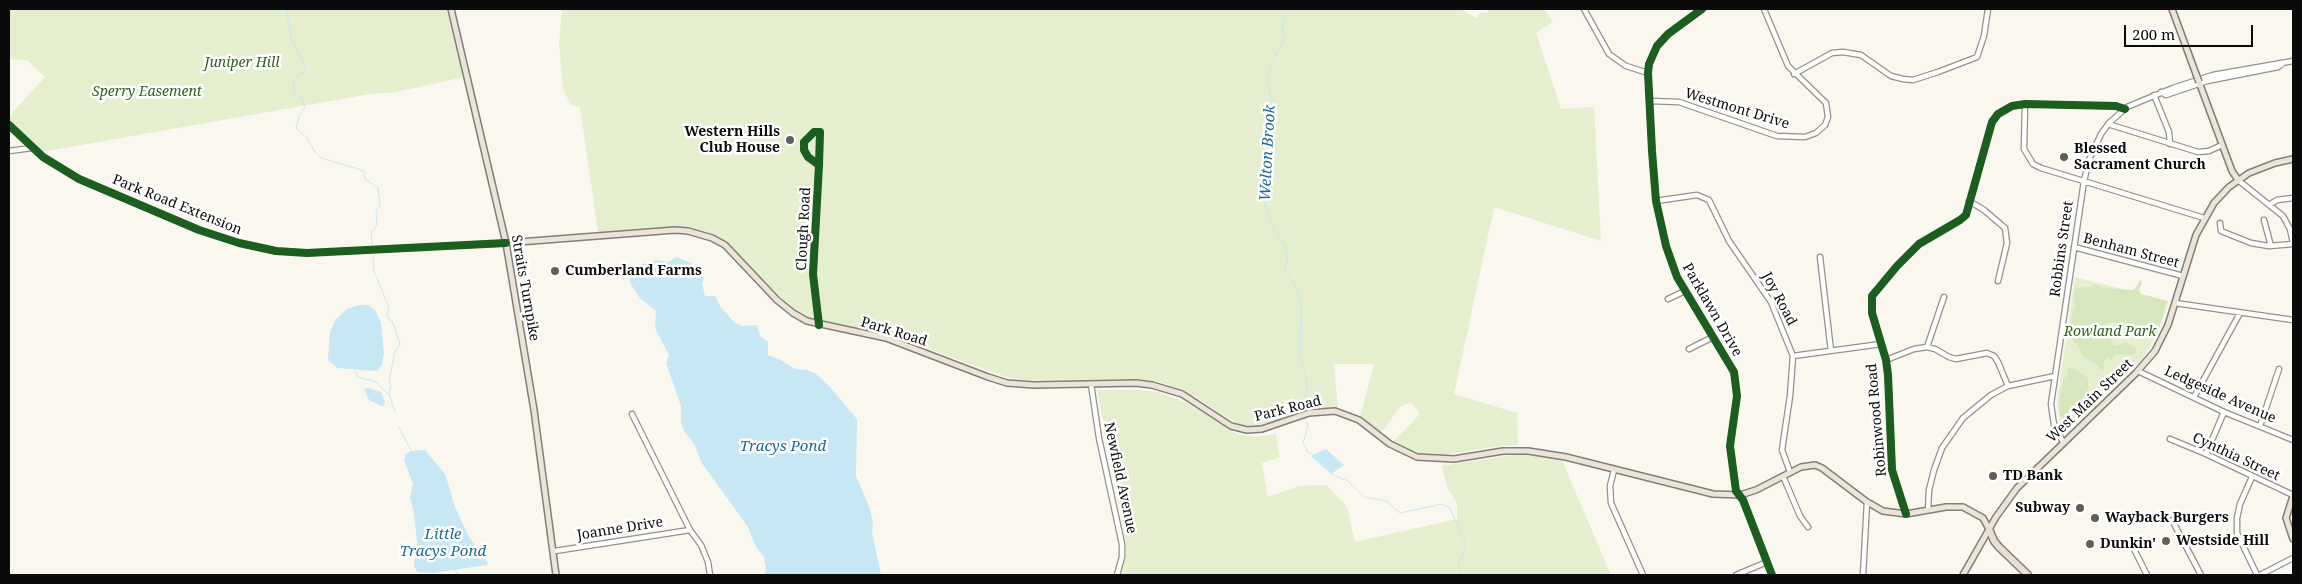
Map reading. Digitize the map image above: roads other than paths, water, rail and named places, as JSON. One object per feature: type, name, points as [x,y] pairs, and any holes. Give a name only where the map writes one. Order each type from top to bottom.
[{"type":"highway","points":[[1989,529],[1999,547],[2028,575]]},
{"type":"main road","name":"Straits Turnpike","points":[[451,9],[506,243],[534,410],[555,551],[556,575]]},
{"type":"main road","points":[[2172,9],[2232,171],[2238,180]]},
{"type":"main road","name":"West Main Street","points":[[1963,575],[1989,529],[2017,488],[2138,371],[2160,342],[2196,235],[2204,218],[2218,198],[2238,180],[2269,165],[2293,159]]},
{"type":"main road","name":"Park Road","points":[[506,243],[674,230],[701,234],[725,245],[777,300],[793,313],[819,324],[886,338],[1007,383],[1034,385],[1136,383],[1165,388],[1190,398],[1231,426],[1247,430],[1262,429],[1309,413],[1335,411],[1359,420],[1402,451],[1425,459],[1454,459],[1503,451],[1528,451],[1566,457],[1713,494],[1740,496],[1809,464],[1819,466],[1867,502],[1883,511],[1906,514],[1946,507],[1963,507],[1983,518],[1989,529]]},
{"type":"main road","points":[[2293,496],[2286,518],[2293,539]]},
{"type":"street","points":[[1584,9],[1609,54],[1626,66],[1648,73]]},
{"type":"street","name":"Parklawn Drive","points":[[1702,9],[1668,34],[1652,57],[1648,73],[1656,201],[1671,263],[1685,291],[1728,360],[1737,384],[1730,446],[1736,491],[1740,496],[1772,575]]},
{"type":"street","name":"Westmont Drive","points":[[1650,100],[1679,102],[1776,136],[1805,137],[1816,133],[1825,126],[1828,110],[1826,102],[1794,74],[1784,58],[1764,9]]},
{"type":"street","points":[[1794,74],[1832,53],[1843,52],[1861,55],[1891,76],[1903,79],[1913,80],[1938,72],[1977,57],[1984,36],[1988,9]]},
{"type":"street","name":"Robbins Street","points":[[2063,442],[2056,431],[2051,411],[2055,376],[2084,181],[2092,154],[2108,124],[2125,109],[2161,92],[2206,77],[2293,61]]},
{"type":"street","name":"Robbins Street","points":[[2161,92],[2166,95],[2200,82],[2278,67],[2284,62]]},
{"type":"street","points":[[2154,95],[2169,132],[2170,144]]},
{"type":"street","points":[[2025,104],[2023,135],[2027,157],[2041,168],[2204,218]]},
{"type":"street","name":"Robinwood Road","points":[[1906,514],[1892,470],[1889,386],[1886,360],[1872,313],[1872,296],[1894,269],[1919,244],[1960,220],[1966,214],[1992,122],[2004,110],[2025,104],[2116,106],[2125,109]]},
{"type":"street","points":[[2108,124],[2198,152],[2222,145]]},
{"type":"street","name":"Park Road Extension","points":[[9,125],[32,148],[53,164],[86,182],[200,230],[258,248],[307,253],[506,243]]},
{"type":"street","name":"Clough Road","points":[[819,165],[804,150],[804,142],[814,132],[820,132],[819,165],[813,274],[819,324]]},
{"type":"street","points":[[9,151],[32,148]]},
{"type":"street","points":[[2220,223],[2220,230],[2225,234],[2251,244],[2271,246],[2293,244],[2290,229],[2284,219],[2238,180]]},
{"type":"street","name":"Joy Road","points":[[1656,201],[1697,195],[1710,200],[1729,241],[1768,295],[1793,356],[1790,396],[1782,450],[1790,472]]},
{"type":"street","points":[[2269,205],[2277,200],[2293,198]]},
{"type":"street","points":[[1969,201],[1984,210],[2005,228],[2007,243],[1998,282]]},
{"type":"street","points":[[2264,220],[2271,246]]},
{"type":"street","name":"Benham Street","points":[[2074,247],[2183,276]]},
{"type":"street","points":[[1820,257],[1831,351]]},
{"type":"street","points":[[1668,300],[1685,291]]},
{"type":"street","points":[[1927,347],[1944,297]]},
{"type":"street","points":[[2174,303],[2293,320]]},
{"type":"street","points":[[2194,396],[2240,313]]},
{"type":"street","points":[[1689,349],[1713,337]]},
{"type":"street","points":[[1793,356],[1881,344]]},
{"type":"street","points":[[1886,360],[1914,349],[1927,347],[1956,359],[1987,353],[1994,356],[1998,362],[2008,386]]},
{"type":"street","points":[[2260,426],[2279,369]]},
{"type":"street","name":"Ledgeside Avenue","points":[[2138,371],[2194,396],[2224,412],[2293,440]]},
{"type":"street","points":[[1928,510],[1929,490],[1942,448],[1963,418],[1991,395],[2008,386],[2055,376]]},
{"type":"street","name":"Newfield Avenue","points":[[1091,384],[1098,438],[1122,544],[1122,557],[1117,575]]},
{"type":"street","points":[[2206,454],[2224,412]]},
{"type":"street","points":[[632,414],[690,530],[701,545],[708,562],[710,575]]},
{"type":"street","name":"Cynthia Street","points":[[2170,439],[2206,454],[2293,496]]},
{"type":"street","points":[[1614,470],[1610,486],[1612,503],[1643,575]]},
{"type":"street","points":[[1783,476],[1800,516],[1808,527]]},
{"type":"street","points":[[2252,477],[2240,504],[2237,518],[2237,533],[2258,575],[2293,558]]},
{"type":"street","points":[[1863,575],[1867,502]]},
{"type":"street","points":[[2172,520],[2201,575]]},
{"type":"street","name":"Joanne Drive","points":[[555,551],[690,530]]},
{"type":"street","points":[[2130,542],[2147,575]]},
{"type":"street","points":[[1736,575],[1766,562]]},
{"type":"water","name":"Tracys Pond","points":[[677,257],[693,264],[697,273],[704,278],[702,284],[705,296],[715,296],[720,306],[734,322],[742,326],[757,325],[760,336],[768,342],[768,355],[781,360],[795,369],[807,370],[816,374],[829,386],[857,419],[856,476],[870,509],[873,524],[872,532],[881,575],[764,575],[766,569],[764,557],[755,545],[748,527],[701,462],[695,445],[684,431],[681,422],[681,406],[666,363],[669,355],[655,328],[656,311],[640,298],[630,283],[630,275],[640,265],[657,260],[668,262]]},
{"type":"water","points":[[359,305],[369,305],[375,310],[381,323],[384,353],[382,365],[377,371],[337,368],[328,360],[330,332],[336,319],[347,309]]},
{"type":"water","points":[[369,388],[381,392],[385,402],[383,407],[369,400],[364,389]]},
{"type":"water","points":[[1326,449],[1344,465],[1331,474],[1311,456]]},
{"type":"water","name":"Little Tracys Pond","points":[[425,450],[445,474],[455,507],[469,537],[488,563],[487,565],[433,573],[418,572],[414,567],[417,542],[414,513],[410,498],[413,484],[404,460],[406,454],[411,451]]},
{"type":"waterway","points":[[286,9],[292,40],[305,65],[303,73],[296,77],[293,86],[294,93],[302,98],[305,107],[299,116],[296,128],[306,137],[321,158],[359,169],[364,172],[365,179],[378,188],[380,205],[376,211],[377,225],[371,232],[372,245]]},
{"type":"waterway","name":"Welton Brook","points":[[1286,12],[1282,27],[1285,38],[1272,61],[1267,76],[1273,110],[1265,206],[1271,224],[1286,248],[1287,260],[1284,268],[1297,289],[1301,303],[1300,358],[1307,381],[1307,391],[1302,408]]},
{"type":"waterway","points":[[373,256],[374,271],[389,308],[387,316],[393,323],[400,344],[395,352],[389,380],[391,387],[389,394],[395,412]]},
{"type":"waterway","points":[[355,371],[358,377],[376,382],[388,394]]},
{"type":"waterway","name":"Welton Brook","points":[[1305,418],[1308,426],[1303,443],[1308,452],[1315,456]]},
{"type":"waterway","points":[[398,426],[412,452]]},
{"type":"waterway","name":"Welton Brook","points":[[1331,474],[1348,481],[1364,497],[1387,501],[1400,513],[1442,504],[1450,508],[1465,542],[1465,549],[1459,561],[1460,575]]},
{"type":"waterway","points":[[454,568],[458,575]]},
{"type":"place","name":"Western Hills Club House","points":[[790,140]]},
{"type":"place","name":"Blessed Sacrament Church","points":[[2064,157]]},
{"type":"place","name":"Cumberland Farms","points":[[555,271]]},
{"type":"place","name":"TD Bank","points":[[1993,476]]},
{"type":"place","name":"Subway","points":[[2080,508]]},
{"type":"place","name":"Wayback Burgers","points":[[2095,518]]},
{"type":"place","name":"Westside Hill","points":[[2166,541]]},
{"type":"place","name":"Dunkin'","points":[[2090,544]]},
{"type":"park label","name":"Juniper Hill","points":[[242,63]]},
{"type":"park label","name":"Sperry Easement","points":[[147,92]]},
{"type":"park label","name":"Rowland Park","points":[[2110,332]]}]
